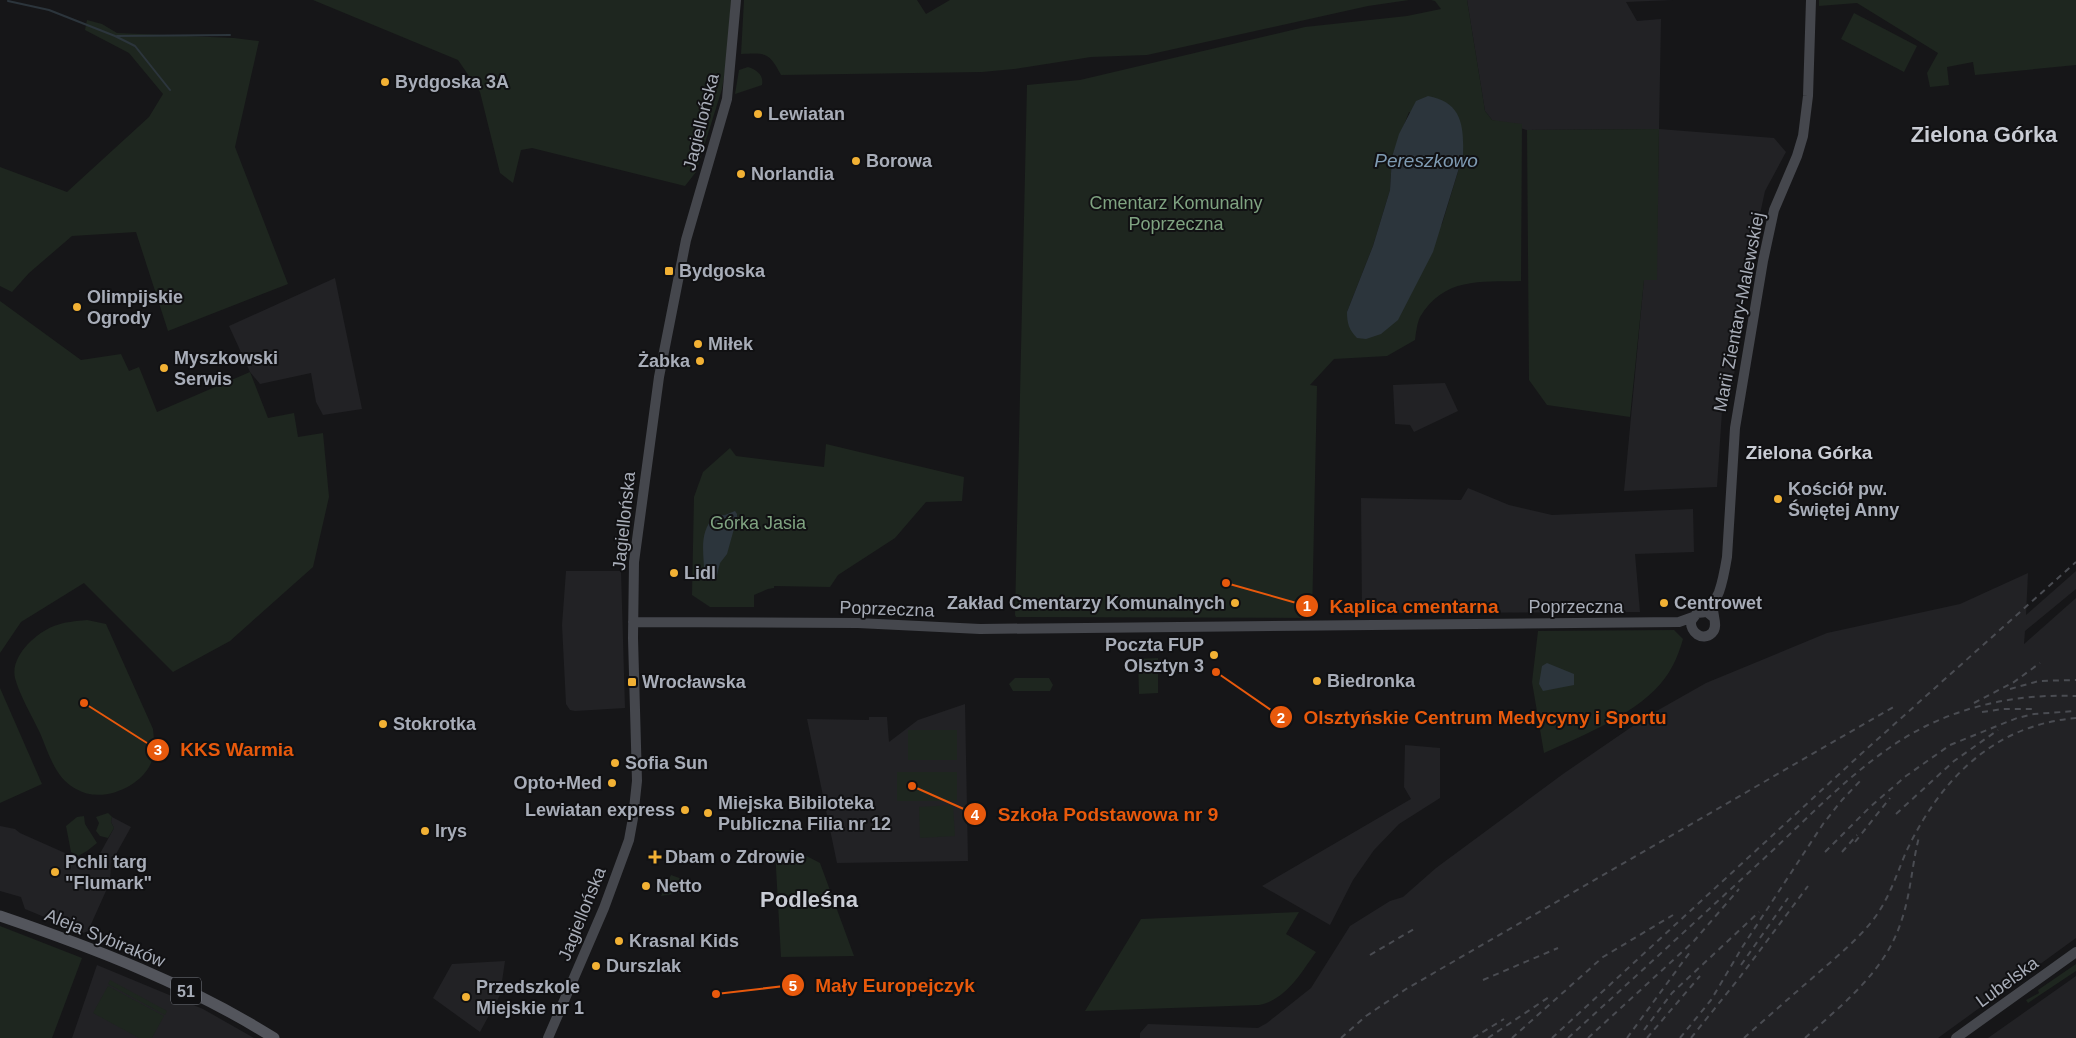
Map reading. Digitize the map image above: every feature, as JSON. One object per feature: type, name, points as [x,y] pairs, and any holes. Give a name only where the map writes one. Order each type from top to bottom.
[{"type":"main road","name":"Aleja Sybiraków","points":[[0,916],[108,956],[226,1010],[274,1038]]},
{"type":"street","name":"Jagiellońska","points":[[548,1038],[604,908],[629,840],[637,781],[633,622],[634,562],[654,406],[686,240],[727,99],[736,0]]},
{"type":"street","name":"Marii Zientary-Malewskiej","points":[[1692,630],[1700,636],[1710,634],[1715,625],[1713,617],[1714,604],[1724,576],[1727,557],[1734,428],[1768,233],[1774,210],[1797,156],[1803,136],[1808,96],[1811,0]]},
{"type":"street","points":[[1692,630],[1691,623],[1698,614],[1714,604]]},
{"type":"street","points":[[1698,614],[1707,612],[1713,617]]},
{"type":"street","name":"Poprzeczna","points":[[633,622],[858,623],[968,629],[1679,622],[1698,614]]},
{"type":"street","points":[[1679,622],[1692,630]]},
{"type":"street","name":"Lubelska","points":[[1956,1038],[2076,952]]},
{"type":"shaded area","points":[[1467,0],[1673,0],[1626,2],[1637,21],[1661,19],[1659,129],[1527,130],[1492,120],[1485,111]]},
{"type":"shaded area","points":[[1659,129],[1774,138],[1786,152],[1765,191],[1749,265],[1738,333],[1739,340],[1731,396],[1723,396],[1717,487],[1624,491],[1644,279],[1656,280]]},
{"type":"shaded area","points":[[335,278],[362,409],[323,415],[316,402],[311,373],[260,384],[250,372],[229,326]]},
{"type":"shaded area","points":[[1445,383],[1458,411],[1414,432],[1410,425],[1395,424],[1393,385]]},
{"type":"shaded area","points":[[1468,488],[1509,505],[1552,515],[1693,509],[1694,552],[1635,554],[1640,612],[1362,613],[1361,498],[1461,500]]},
{"type":"shaded area","points":[[566,571],[621,571],[625,708],[575,711],[570,710],[566,704],[562,625]]},
{"type":"shaded area","points":[[2076,571],[2076,589],[2025,631],[2024,644],[2076,598],[2076,938],[1938,1038],[1140,1038],[1140,1033],[1148,1024],[1258,1028],[1267,1023],[1311,988],[1350,926],[1390,901],[1403,897],[1436,868],[1563,774],[1646,717],[1706,683],[1827,633],[1960,604],[2028,573],[2026,615]]},
{"type":"shaded area","points":[[965,704],[968,861],[837,863],[807,719],[869,720],[869,717],[887,717],[889,742],[918,720]]},
{"type":"shaded area","points":[[1405,745],[1440,748],[1440,798],[1399,824],[1374,850],[1353,880],[1330,925],[1262,886],[1411,799],[1404,787]]},
{"type":"shaded area","name":"Pchli targ \"Flumark\"","points":[[112,817],[131,827],[111,863],[110,882],[88,931],[83,933],[25,909],[21,897],[0,891],[0,826],[15,829],[83,861],[97,859],[114,828],[111,822]]},
{"type":"shaded area","name":"Przedszkole Miejskie nr 1","points":[[505,961],[500,995],[480,1032],[433,998],[452,964]]},
{"type":"shaded area","points":[[97,965],[203,1009],[254,1038],[72,1038]]},
{"type":"shaded area","points":[[2076,976],[2076,1038],[1988,1038]]},
{"type":"green space","points":[[313,0],[731,0],[727,60],[722,89],[696,172],[685,186],[532,148],[521,150],[513,183],[500,173],[480,92],[458,60]]},
{"type":"green space","points":[[744,0],[917,0],[926,14],[950,0],[1409,0],[1368,6],[1147,55],[1091,57],[982,72],[781,75],[770,58],[761,54],[741,54]]},
{"type":"green space","name":"Cmentarz Komunalny Poprzeczna","points":[[1431,0],[1467,0],[1485,111],[1492,120],[1522,124],[1521,281],[1477,282],[1452,288],[1430,304],[1420,317],[1415,340],[1387,356],[1334,359],[1310,385],[1317,386],[1312,618],[1016,617],[1027,85],[1080,80],[1305,27],[1407,16],[1441,9],[1435,1]],"holes":[[[1409,112],[1463,140],[1463,155],[1442,224],[1347,312],[1373,246],[1390,190],[1392,157]]]},
{"type":"green space","points":[[1819,0],[2076,0],[2076,65],[1975,75],[1973,62],[1947,67],[1949,85],[1930,87],[1927,73],[1938,53],[1857,3],[1819,6]]},
{"type":"green space","points":[[1854,13],[1917,46],[1904,72],[1841,39]]},
{"type":"green space","points":[[87,20],[102,24],[117,33],[234,38],[259,41],[235,147],[288,284],[168,331],[136,232],[72,236],[29,273],[12,292],[0,286],[0,167],[67,192],[149,117],[163,94],[129,53],[85,30]]},
{"type":"green space","points":[[748,67],[759,73],[762,78],[762,85],[735,94],[739,70]]},
{"type":"green space","points":[[1659,129],[1657,280],[1644,280],[1630,417],[1547,405],[1529,380],[1527,130]]},
{"type":"green space","points":[[0,301],[81,360],[121,354],[129,371],[139,367],[157,412],[250,372],[268,418],[294,413],[298,437],[323,433],[329,497],[313,567],[230,641],[173,672],[84,583],[21,622],[0,653]]},
{"type":"green space","name":"Górka Jasia","points":[[826,444],[964,477],[962,501],[926,502],[895,538],[838,575],[830,587],[774,586],[774,588],[754,595],[754,607],[710,607],[692,595],[694,497],[703,472],[730,448],[736,456],[824,467]]},
{"type":"green space","points":[[87,620],[106,624],[153,729],[154,746],[154,755],[151,763],[138,780],[119,791],[97,795],[76,789],[63,779],[58,772],[15,678],[16,662],[32,640],[54,626]]},
{"type":"green space","points":[[1674,630],[1683,639],[1671,669],[1654,690],[1641,702],[1610,722],[1544,753],[1532,682],[1538,631]]},
{"type":"green space","points":[[1158,658],[1158,693],[1139,694],[1138,659]]},
{"type":"green space","points":[[1015,678],[1049,678],[1053,685],[1050,691],[1013,691],[1009,684]]},
{"type":"green space","points":[[0,688],[42,784],[0,803]]},
{"type":"green space","points":[[908,730],[957,730],[957,760],[908,760]]},
{"type":"green space","points":[[897,772],[957,772],[957,801],[897,801]]},
{"type":"green space","points":[[953,805],[955,836],[920,838],[919,807]]},
{"type":"green space","points":[[108,813],[112,817],[111,822],[114,828],[108,838],[100,836],[96,831],[99,823],[96,817]]},
{"type":"green space","points":[[84,816],[85,824],[97,843],[78,856],[71,852],[66,826],[77,817]]},
{"type":"green space","points":[[775,850],[797,851],[820,863],[854,956],[781,957]]},
{"type":"green space","points":[[671,875],[682,879],[684,888],[679,893],[661,896]]},
{"type":"green space","points":[[1299,912],[1286,934],[1316,952],[1292,985],[1269,1002],[1259,1005],[1085,1011],[1141,919]]},
{"type":"green space","points":[[0,926],[82,958],[52,1038],[0,1038]]},
{"type":"green space","points":[[2076,964],[2076,971],[2028,1003],[2026,1000],[2039,993],[2038,990]]},
{"type":"green space","points":[[110,980],[167,1011],[165,1015],[108,984]]},
{"type":"green space","points":[[108,986],[164,1016],[152,1038],[139,1038],[93,1013]]},
{"type":"water","name":"Pereszkowo","points":[[1428,96],[1448,104],[1459,117],[1463,134],[1463,155],[1433,252],[1398,320],[1381,334],[1366,339],[1357,338],[1349,326],[1347,312],[1373,246],[1390,190],[1392,157],[1399,134],[1416,101]]},
{"type":"water","points":[[735,511],[737,518],[727,554],[720,563],[716,579],[712,581],[704,577],[703,545],[706,530],[715,516]]},
{"type":"water","points":[[1547,663],[1574,674],[1574,685],[1543,691],[1539,684],[1542,666]]},
{"type":"waterway","points":[[8,1],[49,10],[115,36],[135,46],[170,90]]},
{"type":"waterway","points":[[117,36],[230,35]]},
{"type":"railway","points":[[1552,1038],[1861,754],[2076,562]]},
{"type":"railway","points":[[1974,703],[2014,682],[2040,663]]},
{"type":"railway","points":[[2010,689],[2039,681],[2076,680]]},
{"type":"railway","points":[[1568,1038],[1844,783],[1884,751],[1926,726],[1962,711],[2018,699],[2076,696]]},
{"type":"railway","points":[[1341,1038],[1366,1016],[1406,989],[1897,705]]},
{"type":"railway","points":[[1982,712],[2003,709],[2036,709]]},
{"type":"railway","points":[[1825,852],[1870,807],[1906,776],[1950,745],[2017,718],[2034,714],[2076,711]]},
{"type":"railway","points":[[1744,1038],[1868,927],[1888,896],[1906,852],[1920,826],[1935,802],[1953,780],[1995,744],[2019,732],[2046,723],[2076,718]]},
{"type":"railway","points":[[1896,814],[1954,761],[1998,730]]},
{"type":"railway","points":[[1680,1038],[1711,1000],[1743,946],[1823,824],[1863,778]]},
{"type":"railway","points":[[1855,842],[1890,798]]},
{"type":"railway","points":[[1842,852],[1857,835]]},
{"type":"railway","points":[[1805,1038],[1849,999],[1886,955],[1895,938],[1905,909],[1919,837]]},
{"type":"railway","points":[[1691,1038],[1740,977],[1808,886]]},
{"type":"railway","points":[[1588,1038],[1694,941],[1739,889]]},
{"type":"railway","points":[[1741,965],[1788,898]]},
{"type":"railway","points":[[1644,1030],[1672,993],[1759,912]]},
{"type":"railway","points":[[1512,1038],[1603,957],[1673,915]]},
{"type":"railway","points":[[1370,955],[1414,929]]},
{"type":"railway","points":[[1483,980],[1558,948]]},
{"type":"railway","points":[[1627,1038],[1690,952]]},
{"type":"railway","points":[[1647,1038],[1700,976]]},
{"type":"railway","points":[[1488,1038],[1549,997]]},
{"type":"railway","points":[[1473,1038],[1504,1019]]},
{"type":"place","name":"Bydgoska 3A","points":[[385,82]]},
{"type":"place","name":"Lewiatan","points":[[758,114]]},
{"type":"place","name":"Borowa","points":[[856,161]]},
{"type":"place","name":"Norlandia","points":[[741,174]]},
{"type":"place","name":"Bydgoska","points":[[669,271]]},
{"type":"place","name":"Olimpijskie Ogrody","points":[[77,307]]},
{"type":"place","name":"Miłek","points":[[698,344]]},
{"type":"place","name":"Żabka","points":[[700,361]]},
{"type":"place","name":"Myszkowski Serwis","points":[[164,368]]},
{"type":"place","name":"Kościół pw. Świętej Anny","points":[[1778,499]]},
{"type":"place","name":"Lidl","points":[[674,573]]},
{"type":"place","name":"Kaplica cmentarna","points":[[1226,583]]},
{"type":"place","name":"Zakład Cmentarzy Komunalnych","points":[[1235,603]]},
{"type":"place","name":"Centrowet","points":[[1664,603]]},
{"type":"place","name":"Poczta FUP Olsztyn 3","points":[[1214,655]]},
{"type":"place","name":"Olsztyńskie Centrum Medycyny i Sportu","points":[[1216,672]]},
{"type":"place","name":"Biedronka","points":[[1317,681]]},
{"type":"place","name":"Wrocławska","points":[[632,682]]},
{"type":"place","name":"KKS Warmia","points":[[84,703]]},
{"type":"place","name":"Stokrotka","points":[[383,724]]},
{"type":"place","name":"Sofia Sun","points":[[615,763]]},
{"type":"place","name":"Opto+Med","points":[[612,783]]},
{"type":"place","name":"Szkoła Podstawowa nr 9","points":[[912,786]]},
{"type":"place","name":"Lewiatan express","points":[[685,810]]},
{"type":"place","name":"Miejska Bibiloteka Publiczna Filia nr 12","points":[[708,813]]},
{"type":"place","name":"Irys","points":[[425,831]]},
{"type":"place","name":"Dbam o Zdrowie","points":[[655,857]]},
{"type":"place","name":"Pchli targ \"Flumark\"","points":[[55,872]]},
{"type":"place","name":"Netto","points":[[646,886]]},
{"type":"place","name":"Krasnal Kids","points":[[619,941]]},
{"type":"place","name":"Durszlak","points":[[596,966]]},
{"type":"place","name":"Mały Europejczyk","points":[[716,994]]},
{"type":"place","name":"Przedszkole Miejskie nr 1","points":[[466,997]]},
{"type":"district","name":"Zielona Górka","points":[[1984,134]]},
{"type":"district","name":"Zielona Górka","points":[[1809,452]]},
{"type":"district","name":"Podleśna","points":[[809,899]]}]
